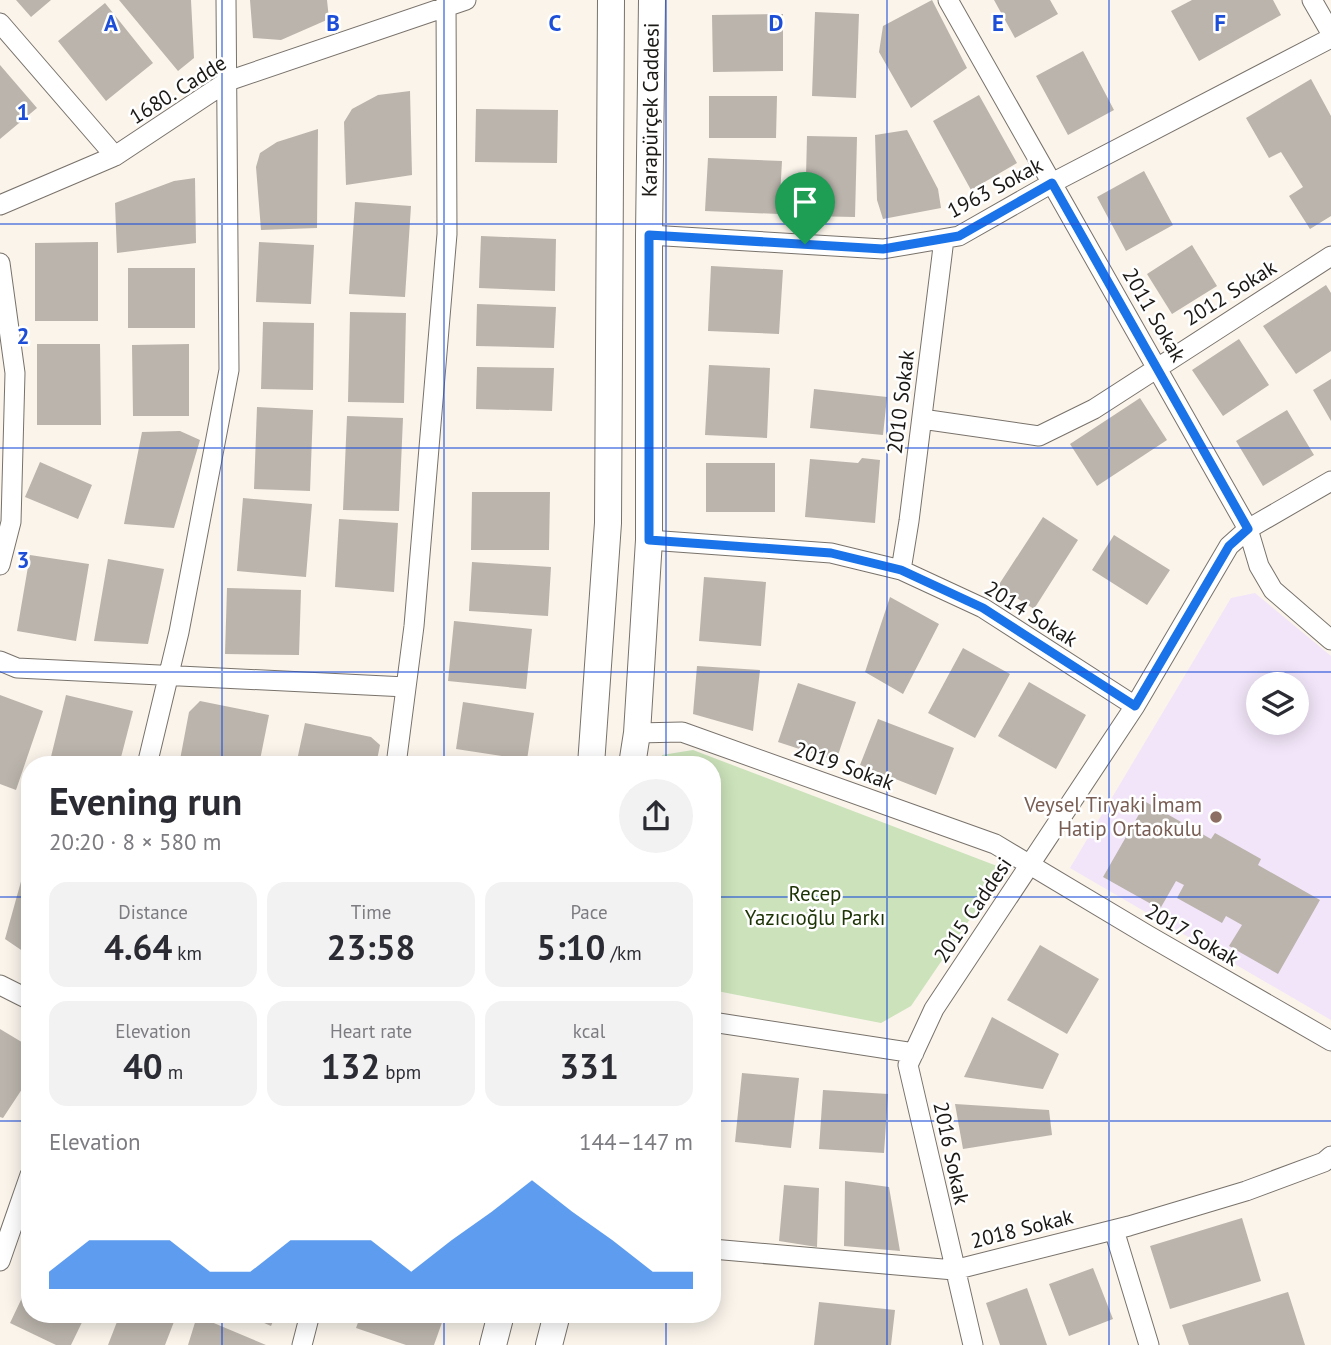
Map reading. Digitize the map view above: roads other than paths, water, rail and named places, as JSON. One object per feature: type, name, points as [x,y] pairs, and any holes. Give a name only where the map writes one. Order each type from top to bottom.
[{"type":"main road","name":"Karapürçek Caddesi","points":[[592,756],[608,523],[611,0]]},
{"type":"main road","name":"Karapürçek Caddesi","points":[[633,756],[649,540],[652,0]]},
{"type":"main road","points":[[493,1345],[499,1323]]},
{"type":"main road","points":[[549,1345],[555,1323]]},
{"type":"street","points":[[149,756],[168,676],[229,370],[226,0]]},
{"type":"street","name":"1680. Cadde","points":[[0,205],[116,156],[228,81],[446,3],[466,0]]},
{"type":"street","name":"2011 Sokak","points":[[947,0],[1248,529],[1259,566],[1273,590],[1331,640]]},
{"type":"street","points":[[1312,0],[1331,36]]},
{"type":"street","points":[[397,756],[414,626],[447,234],[446,3]]},
{"type":"street","points":[[0,23],[116,156]]},
{"type":"street","name":"1963 Sokak","points":[[649,235],[883,249],[959,236],[1052,183],[1331,36]]},
{"type":"street","name":"2010 Sokak","points":[[901,570],[944,239]]},
{"type":"street","name":"2012 Sokak","points":[[922,419],[1039,436],[1094,409],[1331,256]]},
{"type":"street","points":[[0,263],[15,373],[11,522],[0,565]]},
{"type":"street","name":"2015 Caddesi","points":[[914,1053],[933,1009],[1135,706],[1229,546],[1248,529],[1331,481]]},
{"type":"street","name":"2014 Sokak","points":[[649,540],[831,553],[901,570],[983,608],[1135,706]]},
{"type":"street","points":[[0,661],[18,668],[406,687]]},
{"type":"street","name":"2019 Sokak","points":[[637,733],[682,732],[995,844],[1030,866]]},
{"type":"street","name":"2017 Sokak","points":[[1030,866],[1331,1041]]},
{"type":"street","points":[[0,985],[21,996]]},
{"type":"street","points":[[721,1023],[914,1053]]},
{"type":"street","name":"2016 Sokak","points":[[914,1053],[908,1065],[973,1345]]},
{"type":"street","name":"2018 Sokak","points":[[721,1250],[954,1270],[1114,1230],[1246,1192],[1324,1162],[1331,1156]]},
{"type":"street","points":[[0,1261],[21,1201]]},
{"type":"street","points":[[1114,1230],[1149,1345]]},
{"type":"street","points":[[302,1345],[308,1323]]},
{"type":"place","name":"Veysel Tiryaki İmam Hatip Ortaokulu","points":[[1216,817]]},
{"type":"park label","name":"Recep Yazıcıoğlu Parkı","points":[[815,906]]}]
